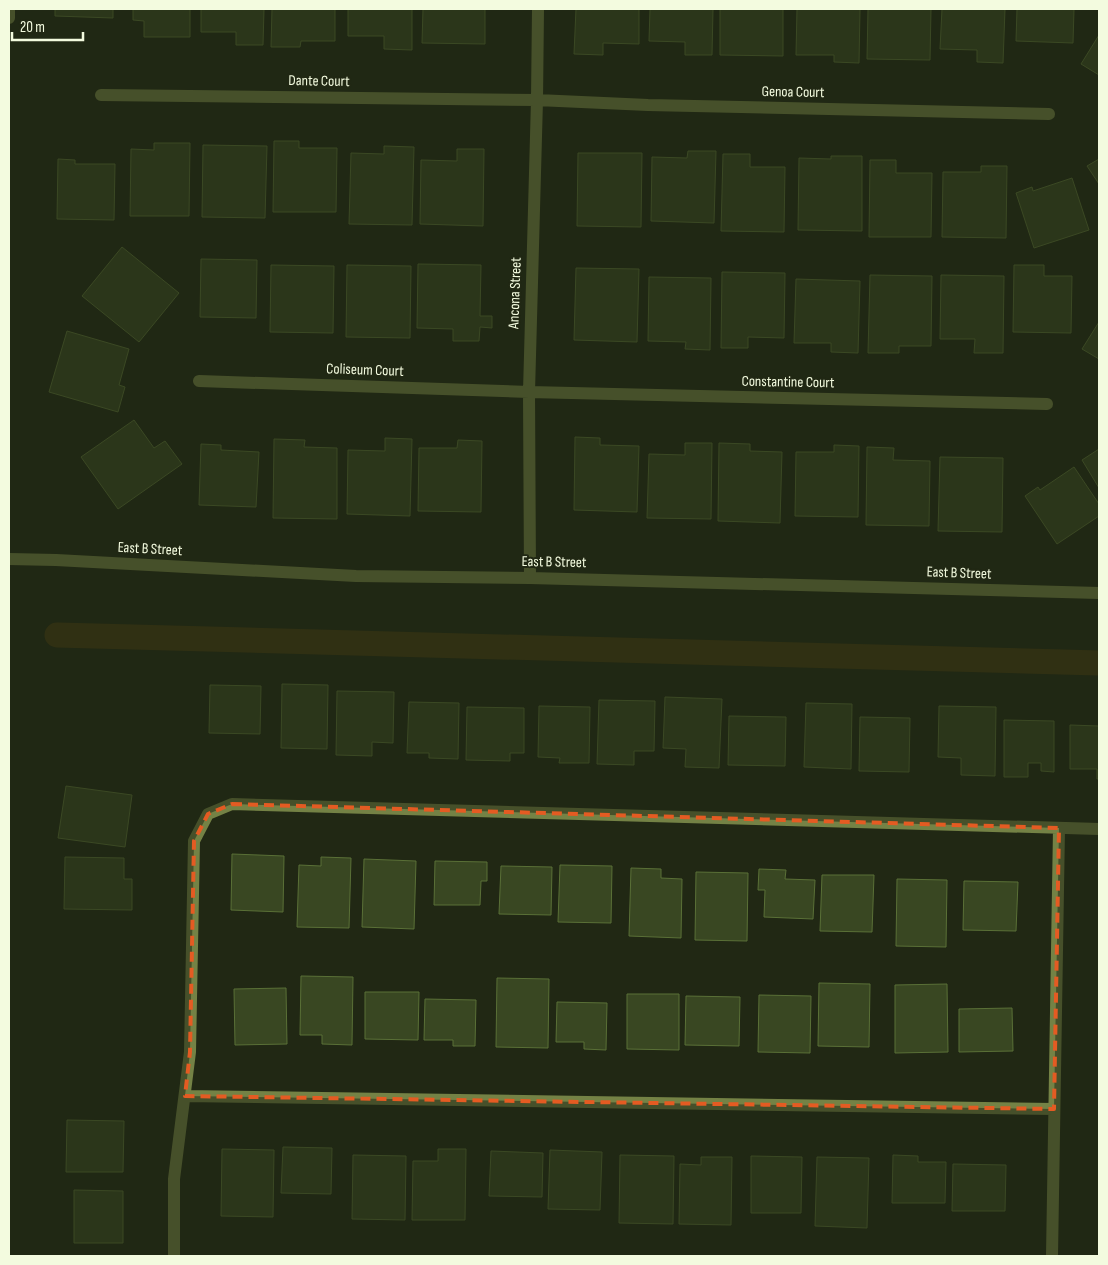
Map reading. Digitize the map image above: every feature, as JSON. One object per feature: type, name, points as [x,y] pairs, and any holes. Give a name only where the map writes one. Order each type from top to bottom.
[{"type":"street","points":[[9,9],[9,18]]},
{"type":"street","name":"Ancona Street","points":[[530,578],[529,392],[538,9]]},
{"type":"street","name":"Dante Court","points":[[101,95],[537,100]]},
{"type":"street","name":"Genoa Court","points":[[537,100],[1049,114]]},
{"type":"street","name":"Coliseum Court","points":[[199,381],[529,392]]},
{"type":"street","name":"Constantine Court","points":[[529,392],[1047,404]]},
{"type":"street","name":"East B Street","points":[[9,559],[356,576],[530,578],[1099,593]]},
{"type":"street","points":[[174,1256],[174,1179],[190,1052],[194,841],[208,814],[232,804],[1099,829]]},
{"type":"street","points":[[1052,1256],[1059,828]]},
{"type":"street","points":[[185,1096],[1054,1109]]},
{"type":"highlighted area","points":[[232,804],[1059,828],[1054,1109],[185,1096],[190,1052],[194,841],[208,814]]},
{"type":"building","points":[[55,9],[113,9],[113,18],[55,16]]},
{"type":"building","points":[[133,9],[190,9],[190,37],[144,37],[144,21],[133,20]]},
{"type":"building","points":[[201,9],[264,9],[263,45],[236,45],[236,32],[201,32]]},
{"type":"building","points":[[272,9],[335,9],[335,41],[301,41],[300,47],[271,47]]},
{"type":"building","points":[[348,9],[412,9],[412,50],[384,49],[384,36],[348,36]]},
{"type":"building","points":[[423,9],[485,9],[485,44],[422,43]]},
{"type":"building","points":[[576,9],[639,9],[639,44],[603,43],[603,55],[574,54]]},
{"type":"building","points":[[650,9],[713,9],[712,55],[685,55],[685,42],[649,41]]},
{"type":"building","points":[[720,9],[783,9],[783,56],[720,55]]},
{"type":"building","points":[[797,9],[860,9],[859,63],[834,62],[834,55],[796,55]]},
{"type":"building","points":[[868,9],[931,9],[930,60],[867,59]]},
{"type":"building","points":[[942,9],[1005,9],[1003,63],[977,62],[977,50],[940,49]]},
{"type":"building","points":[[1017,9],[1074,9],[1073,43],[1016,41]]},
{"type":"building","points":[[1099,35],[1099,75],[1081,64]]},
{"type":"building","points":[[274,141],[299,141],[299,148],[337,148],[336,212],[273,212]]},
{"type":"building","points":[[154,143],[190,143],[189,216],[130,216],[131,149],[154,150]]},
{"type":"building","points":[[203,145],[267,146],[265,218],[202,217]]},
{"type":"building","points":[[384,146],[414,147],[412,225],[349,224],[351,153],[384,154]]},
{"type":"building","points":[[457,149],[484,149],[483,226],[420,224],[421,160],[457,161]]},
{"type":"building","points":[[688,151],[716,151],[714,223],[651,221],[652,157],[687,158]]},
{"type":"building","points":[[578,153],[642,153],[641,227],[577,226]]},
{"type":"building","points":[[723,154],[750,154],[750,167],[785,167],[784,232],[721,231]]},
{"type":"building","points":[[831,156],[862,156],[862,231],[798,230],[799,158],[831,159]]},
{"type":"building","points":[[58,159],[75,160],[75,164],[115,164],[114,220],[57,219]]},
{"type":"building","points":[[1099,159],[1099,184],[1087,166]]},
{"type":"building","points":[[870,160],[896,160],[896,173],[932,173],[931,237],[869,237]]},
{"type":"building","points":[[981,166],[1007,166],[1006,238],[942,237],[943,172],[981,172]]},
{"type":"building","points":[[1072,178],[1089,230],[1034,248],[1016,193],[1032,187],[1033,191]]},
{"type":"building","points":[[122,247],[179,293],[139,342],[82,296]]},
{"type":"building","points":[[201,259],[257,260],[256,318],[200,317]]},
{"type":"building","points":[[418,264],[481,265],[480,316],[492,316],[492,328],[480,327],[479,341],[453,341],[453,329],[417,328]]},
{"type":"building","points":[[271,265],[334,266],[333,333],[270,332]]},
{"type":"building","points":[[347,265],[411,266],[410,338],[346,337]]},
{"type":"building","points":[[1014,265],[1044,265],[1044,276],[1072,276],[1071,333],[1013,332]]},
{"type":"building","points":[[576,268],[639,269],[637,342],[574,340]]},
{"type":"building","points":[[722,272],[785,273],[784,338],[748,337],[748,348],[721,348]]},
{"type":"building","points":[[870,275],[932,276],[931,346],[899,346],[899,353],[868,353]]},
{"type":"building","points":[[941,275],[1004,276],[1003,353],[974,353],[975,339],[940,339]]},
{"type":"building","points":[[649,277],[711,278],[710,350],[685,349],[686,342],[648,341]]},
{"type":"building","points":[[796,279],[860,281],[858,353],[831,352],[831,343],[794,343]]},
{"type":"building","points":[[1099,322],[1099,359],[1082,349]]},
{"type":"building","points":[[67,331],[129,349],[119,385],[125,387],[118,412],[49,392]]},
{"type":"building","points":[[134,420],[154,448],[165,441],[182,464],[118,509],[81,457]]},
{"type":"building","points":[[575,437],[600,438],[600,445],[639,446],[637,512],[574,510]]},
{"type":"building","points":[[385,438],[412,439],[410,516],[347,514],[348,450],[385,451]]},
{"type":"building","points":[[274,439],[305,440],[304,447],[337,448],[337,519],[273,518]]},
{"type":"building","points":[[458,440],[482,441],[481,512],[418,511],[419,448],[457,448]]},
{"type":"building","points":[[685,443],[712,443],[711,519],[647,518],[649,454],[685,455]]},
{"type":"building","points":[[719,443],[750,444],[750,451],[782,452],[780,523],[718,521]]},
{"type":"building","points":[[201,444],[221,445],[221,450],[259,452],[256,507],[199,505]]},
{"type":"building","points":[[834,445],[859,446],[858,517],[795,516],[796,452],[834,452]]},
{"type":"building","points":[[867,447],[894,448],[893,460],[930,461],[929,526],[866,525]]},
{"type":"building","points":[[1099,449],[1099,488],[1082,460]]},
{"type":"building","points":[[940,457],[1003,458],[1002,532],[938,531]]},
{"type":"building","points":[[1074,467],[1099,504],[1099,516],[1057,544],[1025,496],[1038,487],[1040,490]]},
{"type":"building","points":[[282,684],[328,685],[327,749],[281,748]]},
{"type":"building","points":[[210,685],[261,686],[260,734],[209,733]]},
{"type":"building","points":[[337,691],[394,692],[393,743],[372,742],[372,756],[336,755]]},
{"type":"building","points":[[665,697],[722,699],[719,768],[685,767],[686,749],[663,748]]},
{"type":"building","points":[[599,700],[655,701],[654,751],[634,751],[634,765],[597,764]]},
{"type":"building","points":[[409,702],[459,703],[458,759],[429,758],[429,753],[407,753]]},
{"type":"building","points":[[806,703],[852,704],[851,769],[804,767]]},
{"type":"building","points":[[539,706],[590,707],[589,763],[559,763],[560,758],[538,757]]},
{"type":"building","points":[[939,706],[996,707],[995,776],[961,775],[961,758],[938,757]]},
{"type":"building","points":[[467,707],[524,708],[524,753],[510,753],[510,761],[466,760]]},
{"type":"building","points":[[729,716],[786,717],[785,766],[728,765]]},
{"type":"building","points":[[860,717],[910,718],[909,772],[859,771]]},
{"type":"building","points":[[1004,720],[1054,721],[1054,772],[1041,771],[1041,763],[1028,763],[1028,777],[1004,777]]},
{"type":"building","points":[[1070,725],[1099,726],[1099,779],[1097,779],[1097,769],[1070,769]]},
{"type":"building","points":[[66,786],[132,795],[125,847],[58,838]]},
{"type":"building","points":[[232,854],[284,856],[283,912],[231,910]]},
{"type":"building","points":[[65,857],[124,858],[124,879],[132,879],[132,910],[64,909]]},
{"type":"building","points":[[321,857],[351,858],[349,928],[297,927],[299,865],[321,866]]},
{"type":"building","points":[[364,859],[416,861],[414,929],[362,927]]},
{"type":"building","points":[[435,861],[487,862],[487,881],[481,881],[480,905],[434,905]]},
{"type":"building","points":[[560,865],[612,866],[611,923],[558,922]]},
{"type":"building","points":[[501,866],[552,867],[551,915],[499,914]]},
{"type":"building","points":[[631,868],[661,869],[661,878],[682,879],[681,938],[629,936]]},
{"type":"building","points":[[759,869],[786,870],[785,879],[815,880],[813,919],[764,917],[765,890],[758,890]]},
{"type":"building","points":[[696,872],[748,873],[747,941],[695,940]]},
{"type":"building","points":[[822,875],[874,875],[872,932],[820,931]]},
{"type":"building","points":[[897,879],[947,880],[946,947],[896,946]]},
{"type":"building","points":[[964,881],[1018,882],[1016,931],[963,930]]},
{"type":"building","points":[[301,976],[353,977],[352,1045],[322,1044],[322,1035],[300,1035]]},
{"type":"building","points":[[497,978],[549,979],[548,1048],[496,1047]]},
{"type":"building","points":[[819,983],[870,984],[869,1047],[818,1046]]},
{"type":"building","points":[[947,984],[948,1052],[895,1053],[895,985]]},
{"type":"building","points":[[286,988],[287,1044],[235,1045],[234,989]]},
{"type":"building","points":[[365,992],[419,992],[418,1040],[365,1039]]},
{"type":"building","points":[[627,994],[679,994],[679,1050],[627,1049]]},
{"type":"building","points":[[759,995],[811,996],[810,1053],[758,1052]]},
{"type":"building","points":[[686,996],[740,997],[739,1046],[685,1045]]},
{"type":"building","points":[[425,999],[476,1000],[475,1046],[453,1046],[453,1040],[424,1040]]},
{"type":"building","points":[[557,1002],[607,1003],[606,1050],[584,1049],[584,1042],[556,1042]]},
{"type":"building","points":[[1012,1008],[1013,1051],[959,1052],[959,1009]]},
{"type":"building","points":[[67,1120],[124,1121],[123,1172],[66,1172]]},
{"type":"building","points":[[283,1147],[332,1148],[331,1194],[281,1193]]},
{"type":"building","points":[[222,1149],[274,1150],[273,1217],[221,1216]]},
{"type":"building","points":[[438,1149],[466,1149],[465,1220],[412,1220],[413,1161],[438,1161]]},
{"type":"building","points":[[550,1150],[602,1152],[600,1210],[548,1209]]},
{"type":"building","points":[[491,1151],[543,1153],[542,1197],[489,1196]]},
{"type":"building","points":[[353,1155],[406,1156],[405,1220],[352,1219]]},
{"type":"building","points":[[620,1155],[674,1156],[673,1224],[619,1223]]},
{"type":"building","points":[[893,1155],[918,1156],[918,1162],[946,1162],[945,1203],[892,1203]]},
{"type":"building","points":[[751,1156],[802,1157],[801,1213],[751,1213]]},
{"type":"building","points":[[701,1157],[732,1157],[731,1225],[679,1224],[680,1164],[701,1165]]},
{"type":"building","points":[[817,1157],[869,1158],[867,1228],[815,1226]]},
{"type":"building","points":[[953,1164],[1006,1165],[1005,1211],[952,1211]]},
{"type":"building","points":[[74,1190],[123,1191],[123,1243],[74,1243]]},
{"type":"waterway","points":[[57,635],[1099,663]]}]
